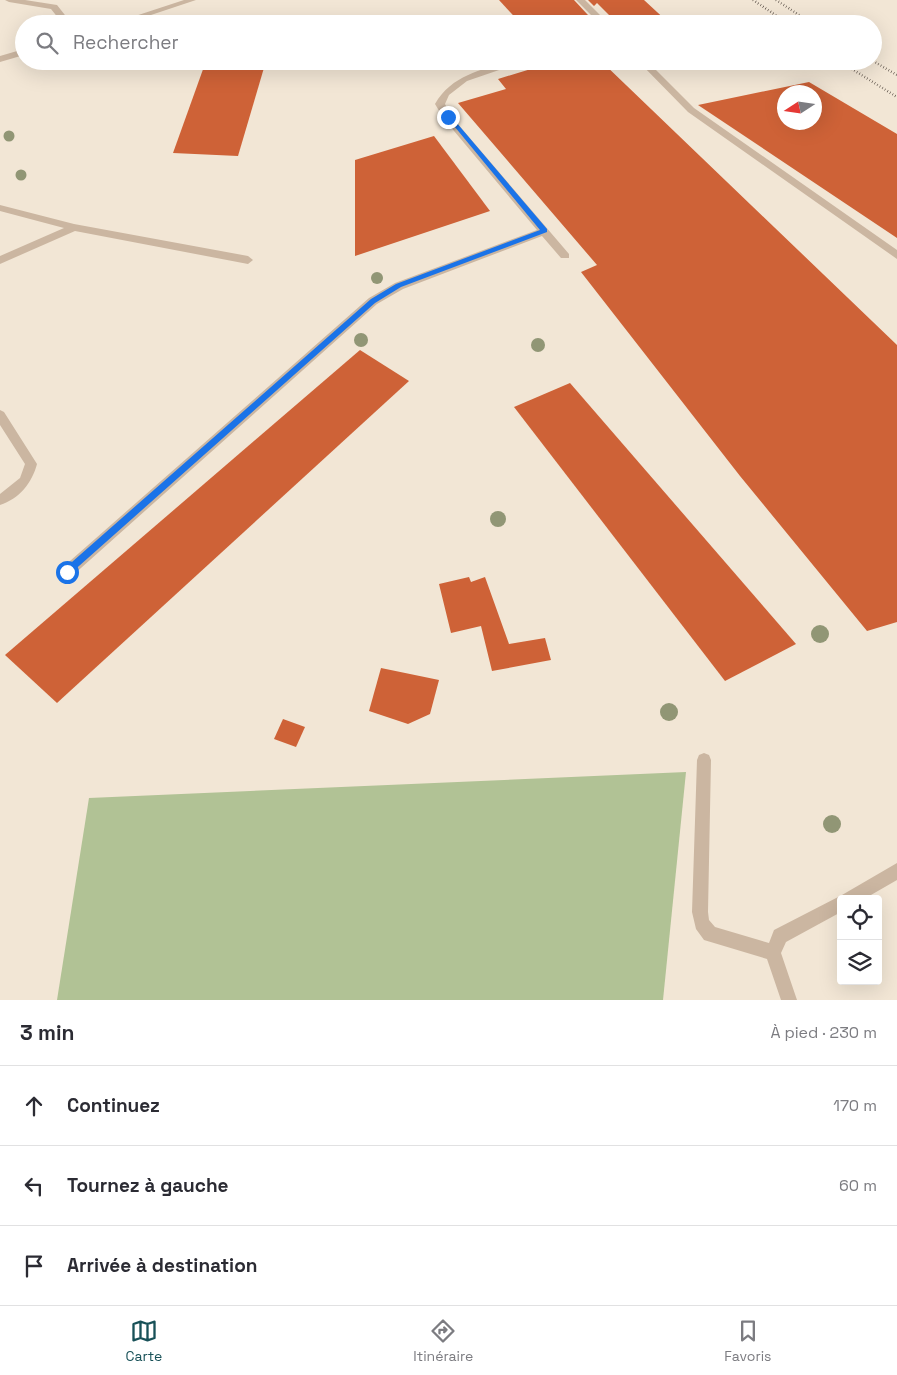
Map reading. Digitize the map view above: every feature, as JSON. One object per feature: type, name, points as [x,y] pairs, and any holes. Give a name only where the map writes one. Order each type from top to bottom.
[{"type":"street","points":[[9,0],[54,7],[61,15]]},
{"type":"street","points":[[144,15],[192,0]]},
{"type":"street","points":[[580,0],[595,15]]},
{"type":"street","points":[[0,59],[15,55]]},
{"type":"street","points":[[494,70],[456,83],[444,94],[440,104],[448,117],[565,256]]},
{"type":"street","points":[[651,70],[691,110],[897,255]]},
{"type":"street","points":[[0,208],[74,227],[248,260]]},
{"type":"street","points":[[0,260],[74,227]]},
{"type":"street","points":[[67,572],[373,301],[399,286],[544,231]]},
{"type":"street","points":[[0,415],[31,464],[29,477],[21,486],[0,500]]},
{"type":"street","points":[[704,760],[700,912],[702,923],[710,934],[774,953]]},
{"type":"street","points":[[855,895],[897,872]]},
{"type":"street","points":[[789,1000],[774,953],[780,936],[837,904]]},
{"type":"green space","points":[[686,772],[663,1000],[57,1000],[89,798]]},
{"type":"building","points":[[499,0],[574,0],[588,15],[513,15]]},
{"type":"building","points":[[588,0],[644,0],[660,15],[609,15],[597,3],[594,6]]},
{"type":"building","points":[[203,70],[263,70],[238,156],[173,153]]},
{"type":"building","points":[[528,70],[610,70],[897,345],[897,622],[867,631],[740,476],[581,272],[597,265],[458,103],[506,89],[498,79]]},
{"type":"building","points":[[809,82],[814,85],[795,85]]},
{"type":"building","points":[[777,89],[777,130],[822,130],[822,90],[897,134],[897,238],[698,105]]},
{"type":"building","points":[[434,136],[490,211],[355,256],[355,160]]},
{"type":"building","points":[[360,350],[409,381],[57,703],[5,655]]},
{"type":"building","points":[[570,383],[796,644],[725,681],[514,407]]},
{"type":"building","points":[[469,577],[471,582],[485,577],[509,644],[545,638],[551,660],[492,671],[481,626],[451,633],[439,584]]},
{"type":"building","points":[[381,668],[439,680],[430,714],[408,724],[369,711]]},
{"type":"building","points":[[283,719],[305,727],[296,747],[274,739]]},
{"type":"railway","points":[[753,0],[776,15]]},
{"type":"railway","points":[[776,0],[799,15]]},
{"type":"railway","points":[[882,66],[897,75]]},
{"type":"railway","points":[[854,70],[897,97]]},
{"type":"route","points":[[67,572],[373,301],[399,286],[544,231],[448,117]]}]
